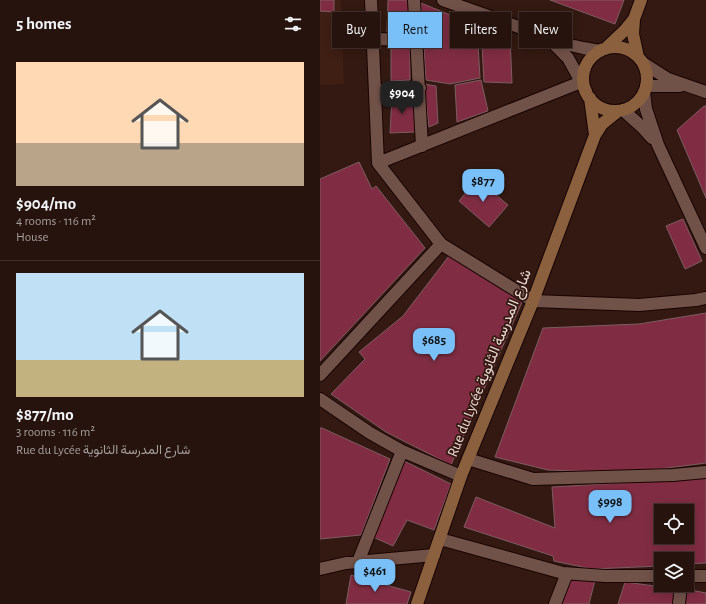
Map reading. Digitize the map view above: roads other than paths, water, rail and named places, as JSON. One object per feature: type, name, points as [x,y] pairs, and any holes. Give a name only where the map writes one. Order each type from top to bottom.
[{"type":"street","points":[[371,0],[371,12]]},
{"type":"street","points":[[414,0],[415,12]]},
{"type":"street","points":[[443,0],[519,27]]},
{"type":"street","points":[[641,0],[634,19],[633,34],[640,60],[647,78],[645,89],[646,109],[658,145],[706,248]]},
{"type":"street","points":[[586,90],[584,80],[585,68],[591,58],[603,50],[625,30],[634,19]]},
{"type":"street","points":[[572,44],[583,48],[603,50],[614,47],[623,48],[631,51],[640,60],[668,79],[706,92]]},
{"type":"street","points":[[373,48],[378,163],[441,244],[532,301],[639,305],[706,298]]},
{"type":"street","points":[[418,48],[422,146]]},
{"type":"street","points":[[559,48],[568,58],[586,90],[602,108],[621,110],[632,106],[639,100],[645,89]]},
{"type":"street","points":[[645,89],[688,85]]},
{"type":"street","points":[[375,91],[420,88]]},
{"type":"street","points":[[378,163],[422,146],[586,90]]},
{"type":"street","name":"Rue du Lycée شارع المدرسة الثانوية","points":[[586,90],[595,135]]},
{"type":"street","points":[[621,110],[642,127],[658,145]]},
{"type":"street","name":"Rue du Lycée شارع المدرسة الثانوية","points":[[418,604],[461,476],[532,301],[595,135],[602,124],[621,110]]},
{"type":"street","points":[[320,374],[441,244]]},
{"type":"street","points":[[320,399],[402,451],[461,476]]},
{"type":"street","points":[[358,562],[402,451]]},
{"type":"street","points":[[468,459],[533,480],[673,475],[706,472]]},
{"type":"street","points":[[440,539],[567,573],[604,576],[654,576]]},
{"type":"street","points":[[320,569],[346,563],[434,555]]},
{"type":"street","points":[[555,604],[567,573]]},
{"type":"street","points":[[694,576],[706,576]]},
{"type":"street","points":[[679,604],[680,592]]}]
